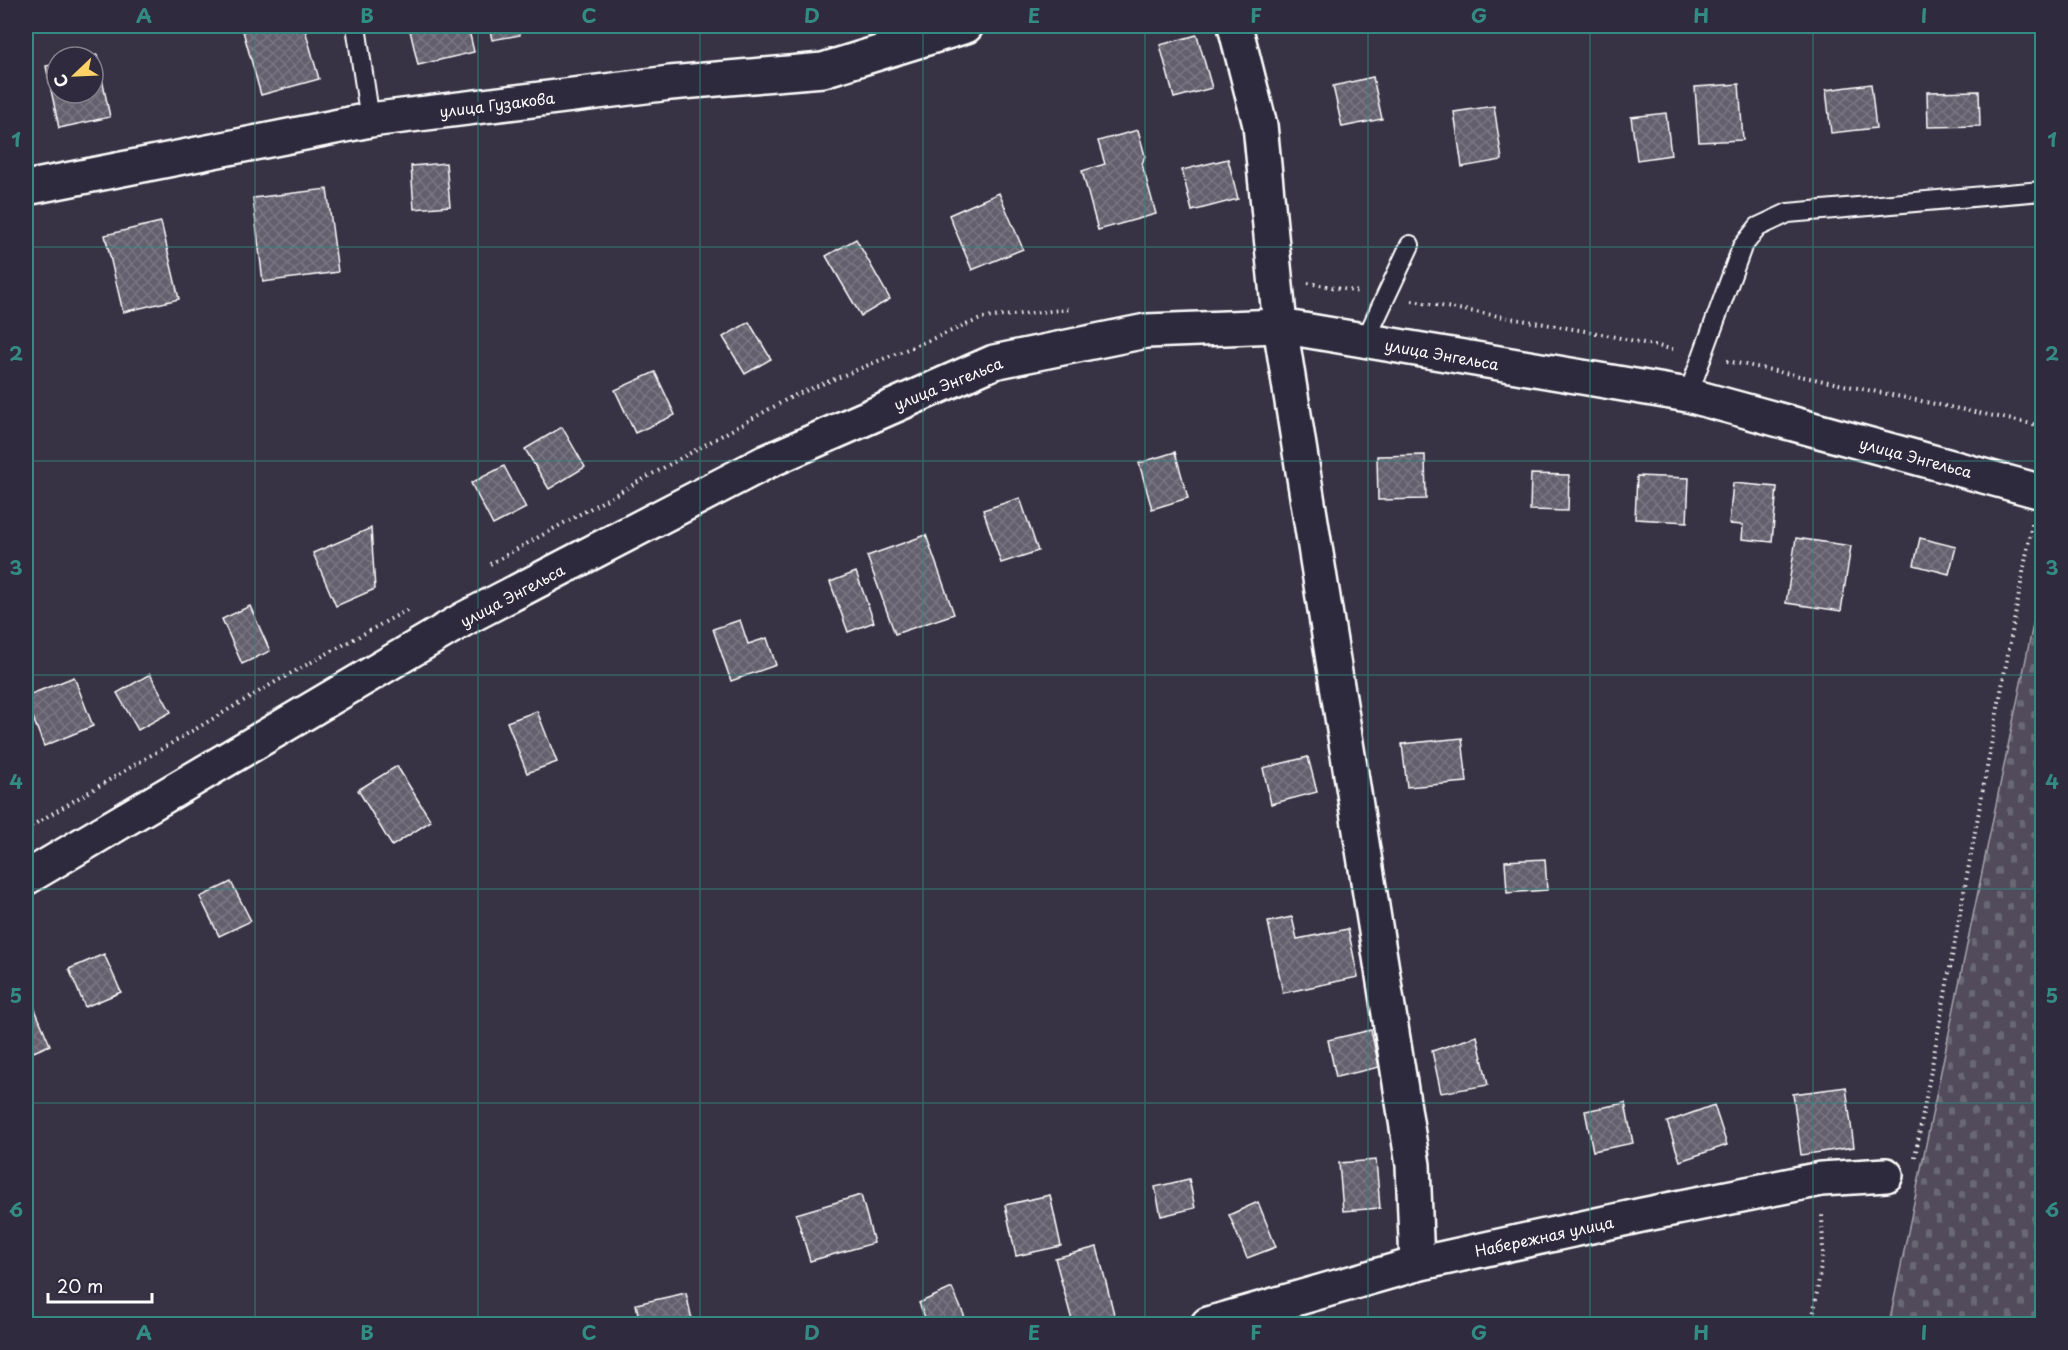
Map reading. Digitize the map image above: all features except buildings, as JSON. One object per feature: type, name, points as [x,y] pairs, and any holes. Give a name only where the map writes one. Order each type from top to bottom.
[{"type":"street","name":"улица Гузакова","points":[[26,188],[370,120],[670,83],[823,70],[966,26]]},
{"type":"street","points":[[1235,26],[1260,125],[1280,326],[1413,1166],[1417,1264]]},
{"type":"street","name":"улица Энгельса","points":[[26,878],[464,619],[766,462],[993,362],[1146,331],[1280,326],[1688,395],[2040,491]]},
{"type":"street","name":"Набережная улица","points":[[1208,1324],[1417,1264],[1821,1179],[1886,1175]]},
{"type":"lane","points":[[356,26],[370,120]]},
{"type":"lane","points":[[1688,395],[1742,247],[1758,227],[1788,213],[2043,191]]},
{"type":"lane","points":[[1365,341],[1410,244]]},
{"type":"path","points":[[1308,283],[1367,293]]},
{"type":"path","points":[[1402,300],[1602,334],[1682,351]]},
{"type":"path","points":[[483,567],[793,396],[983,318],[1076,308]]},
{"type":"path","points":[[1717,358],[2043,426]]},
{"type":"path","points":[[1886,1175],[1914,1163],[2040,491]]},
{"type":"path","points":[[26,829],[267,687],[411,607]]},
{"type":"path","points":[[1812,1324],[1823,1253],[1821,1179]]},
{"type":"green space","points":[[2042,581],[2042,1324],[1889,1324]]}]
